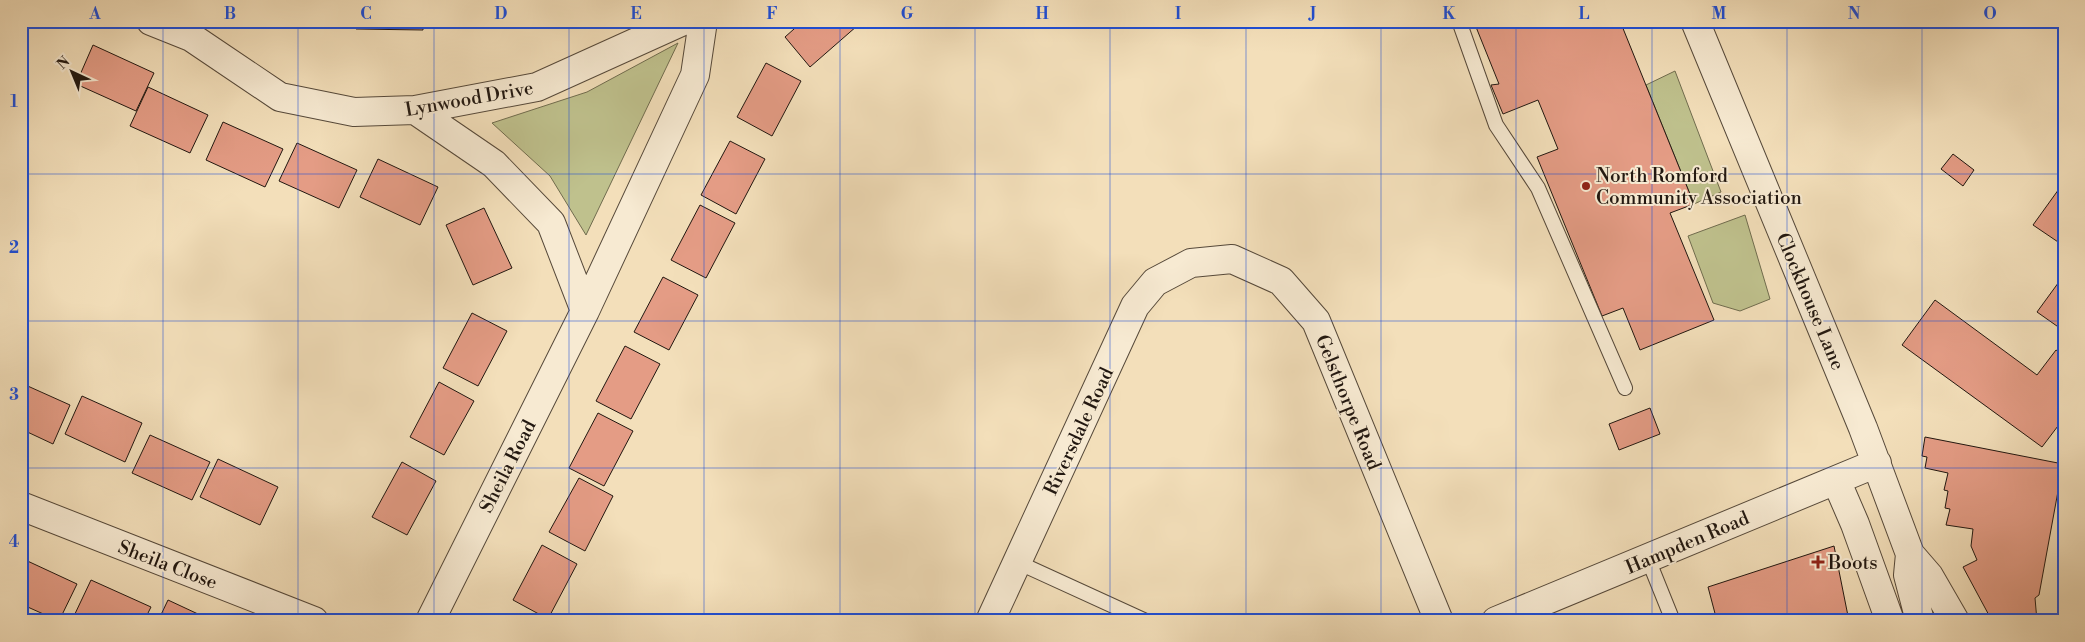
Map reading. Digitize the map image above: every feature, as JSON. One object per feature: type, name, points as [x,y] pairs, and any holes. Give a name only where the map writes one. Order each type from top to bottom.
[{"type":"street","name":"Lynwood Drive","points":[[151,21],[185,29],[280,96],[354,112],[415,110],[537,87],[683,21]]},
{"type":"street","name":"Sheila Road","points":[[430,621],[585,311],[695,75],[703,21]]},
{"type":"street","name":"Clockhouse Lane","points":[[1695,21],[1877,463],[1910,554],[1928,576],[1955,621]]},
{"type":"street","points":[[415,110],[494,164],[551,222],[585,311]]},
{"type":"street","name":"Gelsthorpe Road","points":[[1191,263],[1232,259],[1281,280],[1316,321],[1439,621]]},
{"type":"street","name":"Riversdale Road","points":[[990,621],[1135,306],[1155,282],[1191,263]]},
{"type":"street","name":"Hampden Road","points":[[1496,621],[1877,463]]},
{"type":"street","points":[[1836,480],[1855,524],[1890,621]]},
{"type":"street","name":"Sheila Close","points":[[21,506],[314,621]]},
{"type":"street","name":"Clockhouse Lane","points":[[1910,554],[1908,575],[1920,621]]},
{"type":"lane","points":[[1458,21],[1496,125],[1538,188],[1625,388]]},
{"type":"lane","points":[[1648,559],[1673,621]]},
{"type":"lane","points":[[1017,562],[1146,621]]},
{"type":"green space","points":[[678,43],[586,235],[550,176],[492,123],[587,92]]},
{"type":"green space","points":[[1675,71],[1721,192],[1694,204],[1646,85]]},
{"type":"green space","points":[[1745,215],[1770,299],[1740,311],[1713,303],[1688,236]]},
{"type":"building","points":[[356,21],[423,21],[423,30],[356,29]]},
{"type":"building","points":[[440,21],[471,21],[441,27]]},
{"type":"building","points":[[803,21],[853,21],[857,26],[810,67],[785,37]]},
{"type":"building","points":[[1492,21],[1620,21],[1694,204],[1670,213],[1714,320],[1640,350],[1623,308],[1602,316],[1537,157],[1558,149],[1538,100],[1503,114],[1491,85],[1499,84],[1476,27]]},
{"type":"building","points":[[93,45],[154,73],[136,111],[76,84]]},
{"type":"building","points":[[766,63],[801,81],[772,136],[737,117]]},
{"type":"building","points":[[148,87],[208,115],[190,153],[130,126]]},
{"type":"building","points":[[223,122],[283,149],[265,187],[206,160]]},
{"type":"building","points":[[730,141],[765,159],[736,214],[701,195]]},
{"type":"building","points":[[297,143],[357,170],[339,208],[279,181]]},
{"type":"building","points":[[1953,154],[1974,170],[1963,186],[1941,169]]},
{"type":"building","points":[[378,159],[438,187],[420,225],[360,197]]},
{"type":"building","points":[[2064,182],[2064,246],[2033,225]]},
{"type":"building","points":[[700,205],[735,223],[706,278],[671,260]]},
{"type":"building","points":[[484,208],[512,268],[473,285],[446,225]]},
{"type":"building","points":[[2064,275],[2064,331],[2037,312]]},
{"type":"building","points":[[663,277],[698,295],[669,350],[634,332]]},
{"type":"building","points":[[1935,300],[2037,375],[2056,350],[2064,355],[2064,418],[2042,447],[1902,345]]},
{"type":"building","points":[[472,313],[507,331],[478,386],[443,368]]},
{"type":"building","points":[[625,346],[660,364],[631,419],[596,401]]},
{"type":"building","points":[[439,382],[474,401],[444,455],[410,437]]},
{"type":"building","points":[[21,383],[70,405],[53,444],[21,429]]},
{"type":"building","points":[[82,396],[142,423],[125,462],[65,434]]},
{"type":"building","points":[[1650,408],[1660,434],[1619,450],[1609,424]]},
{"type":"building","points":[[598,413],[633,431],[604,486],[569,468]]},
{"type":"building","points":[[150,435],[210,462],[192,500],[132,473]]},
{"type":"building","points":[[1925,437],[2063,464],[2039,595],[2035,598],[2037,621],[1991,619],[1963,567],[1977,560],[1971,546],[1973,529],[1946,525],[1950,509],[1945,508],[1948,491],[1944,490],[1948,473],[1925,468],[1927,457],[1922,456]]},
{"type":"building","points":[[218,459],[278,487],[260,525],[200,497]]},
{"type":"building","points":[[402,462],[436,481],[407,535],[372,517]]},
{"type":"building","points":[[579,478],[613,496],[585,551],[549,532]]},
{"type":"building","points":[[542,545],[577,564],[548,619],[513,600]]},
{"type":"building","points":[[1834,546],[1849,621],[1717,621],[1708,587]]},
{"type":"building","points":[[21,558],[77,584],[59,621],[21,604]]},
{"type":"building","points":[[91,580],[151,607],[144,621],[79,621],[73,618]]},
{"type":"building","points":[[168,600],[213,621],[158,621]]},
{"type":"place","name":"North Romford Community Association","points":[[1586,186]]},
{"type":"place","name":"Boots","points":[[1818,562]]}]
